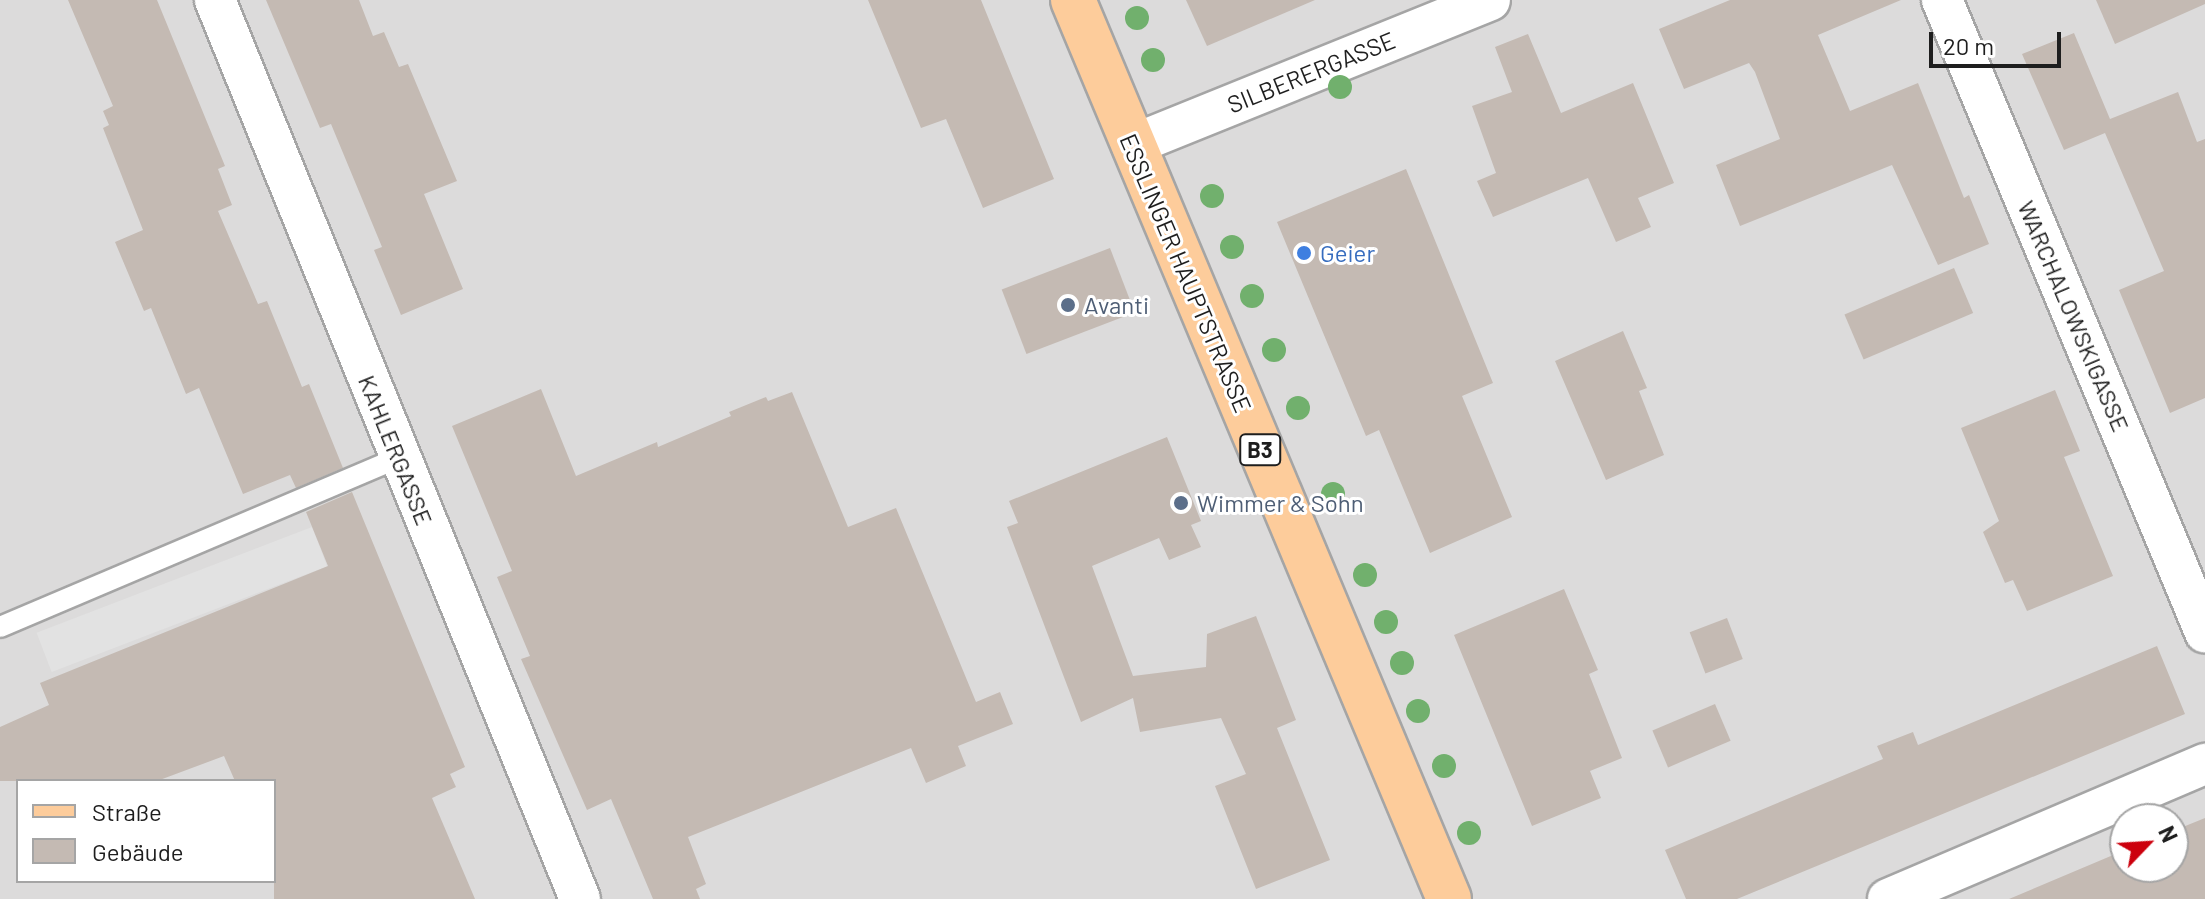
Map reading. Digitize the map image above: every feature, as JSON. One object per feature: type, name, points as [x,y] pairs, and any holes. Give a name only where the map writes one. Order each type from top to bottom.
[{"type":"main road","name":"ESSLINGER HAUPTSTRASSE","points":[[1073,0],[1449,899]]},
{"type":"street","name":"KAHLERGASSE","points":[[215,0],[580,899]]},
{"type":"street","name":"SILBERERGASSE","points":[[1132,145],[1490,0]]},
{"type":"street","name":"WARCHALOWSKIGASSE","points":[[1942,0],[2205,632]]},
{"type":"street","points":[[1888,899],[2205,764]]},
{"type":"lane","points":[[0,627],[399,458]]},
{"type":"shaded area","points":[[0,0],[2205,0],[2205,899],[0,899]]},
{"type":"shaded area","points":[[312,527],[327,566],[52,672],[37,633]]},
{"type":"building","points":[[68,0],[157,0],[225,166],[218,169],[232,205],[218,211],[258,304],[267,301],[302,387],[309,384],[343,468],[296,488],[290,475],[243,494],[199,388],[186,394],[151,308],[144,311],[115,242],[143,230],[103,128],[109,125],[103,111],[113,106]]},
{"type":"building","points":[[266,0],[359,0],[373,36],[384,32],[399,67],[408,64],[457,181],[424,194],[463,289],[401,315],[374,250],[382,247],[331,124],[320,128]]},
{"type":"building","points":[[868,0],[981,0],[1054,179],[983,208],[946,119],[921,128]]},
{"type":"building","points":[[1186,0],[1315,0],[1207,46]]},
{"type":"building","points":[[1730,0],[1901,0],[1818,35],[1850,111],[1918,83],[1964,198],[1969,195],[1989,244],[1938,265],[1892,165],[1740,226],[1716,165],[1780,139],[1755,72],[1749,63],[1684,89],[1659,29]]},
{"type":"building","points":[[2096,0],[2205,0],[2205,4],[2115,44]]},
{"type":"building","points":[[2074,33],[2110,119],[2178,92],[2197,142],[2205,139],[2205,398],[2170,413],[2119,290],[2164,271],[2105,133],[2064,150],[2022,54]]},
{"type":"building","points":[[1528,34],[1561,113],[1633,83],[1674,183],[1638,198],[1651,227],[1616,242],[1588,178],[1493,217],[1477,181],[1496,173],[1472,106],[1512,92],[1495,47]]},
{"type":"building","points":[[1406,169],[1493,383],[1462,396],[1512,517],[1430,553],[1379,430],[1366,436],[1277,222]]},
{"type":"building","points":[[1110,248],[1135,312],[1026,354],[1002,290]]},
{"type":"building","points":[[1954,268],[1973,313],[1864,360],[1844,314]]},
{"type":"building","points":[[1623,331],[1647,388],[1639,391],[1664,455],[1606,480],[1555,361]]},
{"type":"building","points":[[541,389],[576,476],[657,442],[658,447],[731,416],[729,412],[766,397],[768,401],[792,392],[848,527],[896,508],[976,702],[1000,692],[1013,724],[958,746],[966,766],[926,783],[911,748],[688,837],[706,884],[696,889],[700,899],[653,899],[611,799],[587,810],[521,659],[530,656],[497,577],[512,571],[452,426]]},
{"type":"building","points":[[2055,390],[2080,451],[2064,457],[2113,576],[2027,611],[2013,580],[2005,583],[1983,532],[1999,521],[1961,428]]},
{"type":"building","points":[[1167,437],[1201,521],[1191,525],[1201,547],[1169,560],[1159,538],[1092,566],[1133,676],[1206,667],[1207,634],[1256,616],[1296,720],[1277,728],[1330,860],[1256,889],[1215,786],[1246,774],[1221,718],[1140,732],[1133,698],[1081,722],[1007,527],[1018,523],[1009,501]]},
{"type":"building","points":[[352,492],[465,767],[450,774],[456,787],[432,798],[475,899],[274,899],[276,779],[234,779],[224,756],[162,779],[0,781],[0,727],[49,705],[40,683],[328,566],[306,512]]},
{"type":"building","points":[[1564,589],[1598,670],[1589,674],[1622,758],[1590,771],[1601,798],[1532,826],[1454,635]]},
{"type":"building","points":[[1727,618],[1743,659],[1705,673],[1690,632]]},
{"type":"building","points":[[2157,646],[2185,714],[1737,899],[1686,899],[1665,850],[1883,759],[1877,746],[1913,732],[1918,745]]},
{"type":"building","points":[[1715,704],[1731,741],[1668,767],[1652,731]]},
{"type":"building","points":[[2205,818],[2205,899],[2009,899],[2109,857],[2109,883],[2189,883],[2189,824]]},
{"type":"place","name":"Geier","points":[[1304,253]]},
{"type":"place","name":"Avanti","points":[[1068,305]]},
{"type":"place","name":"Wimmer & Sohn","points":[[1181,503]]}]
